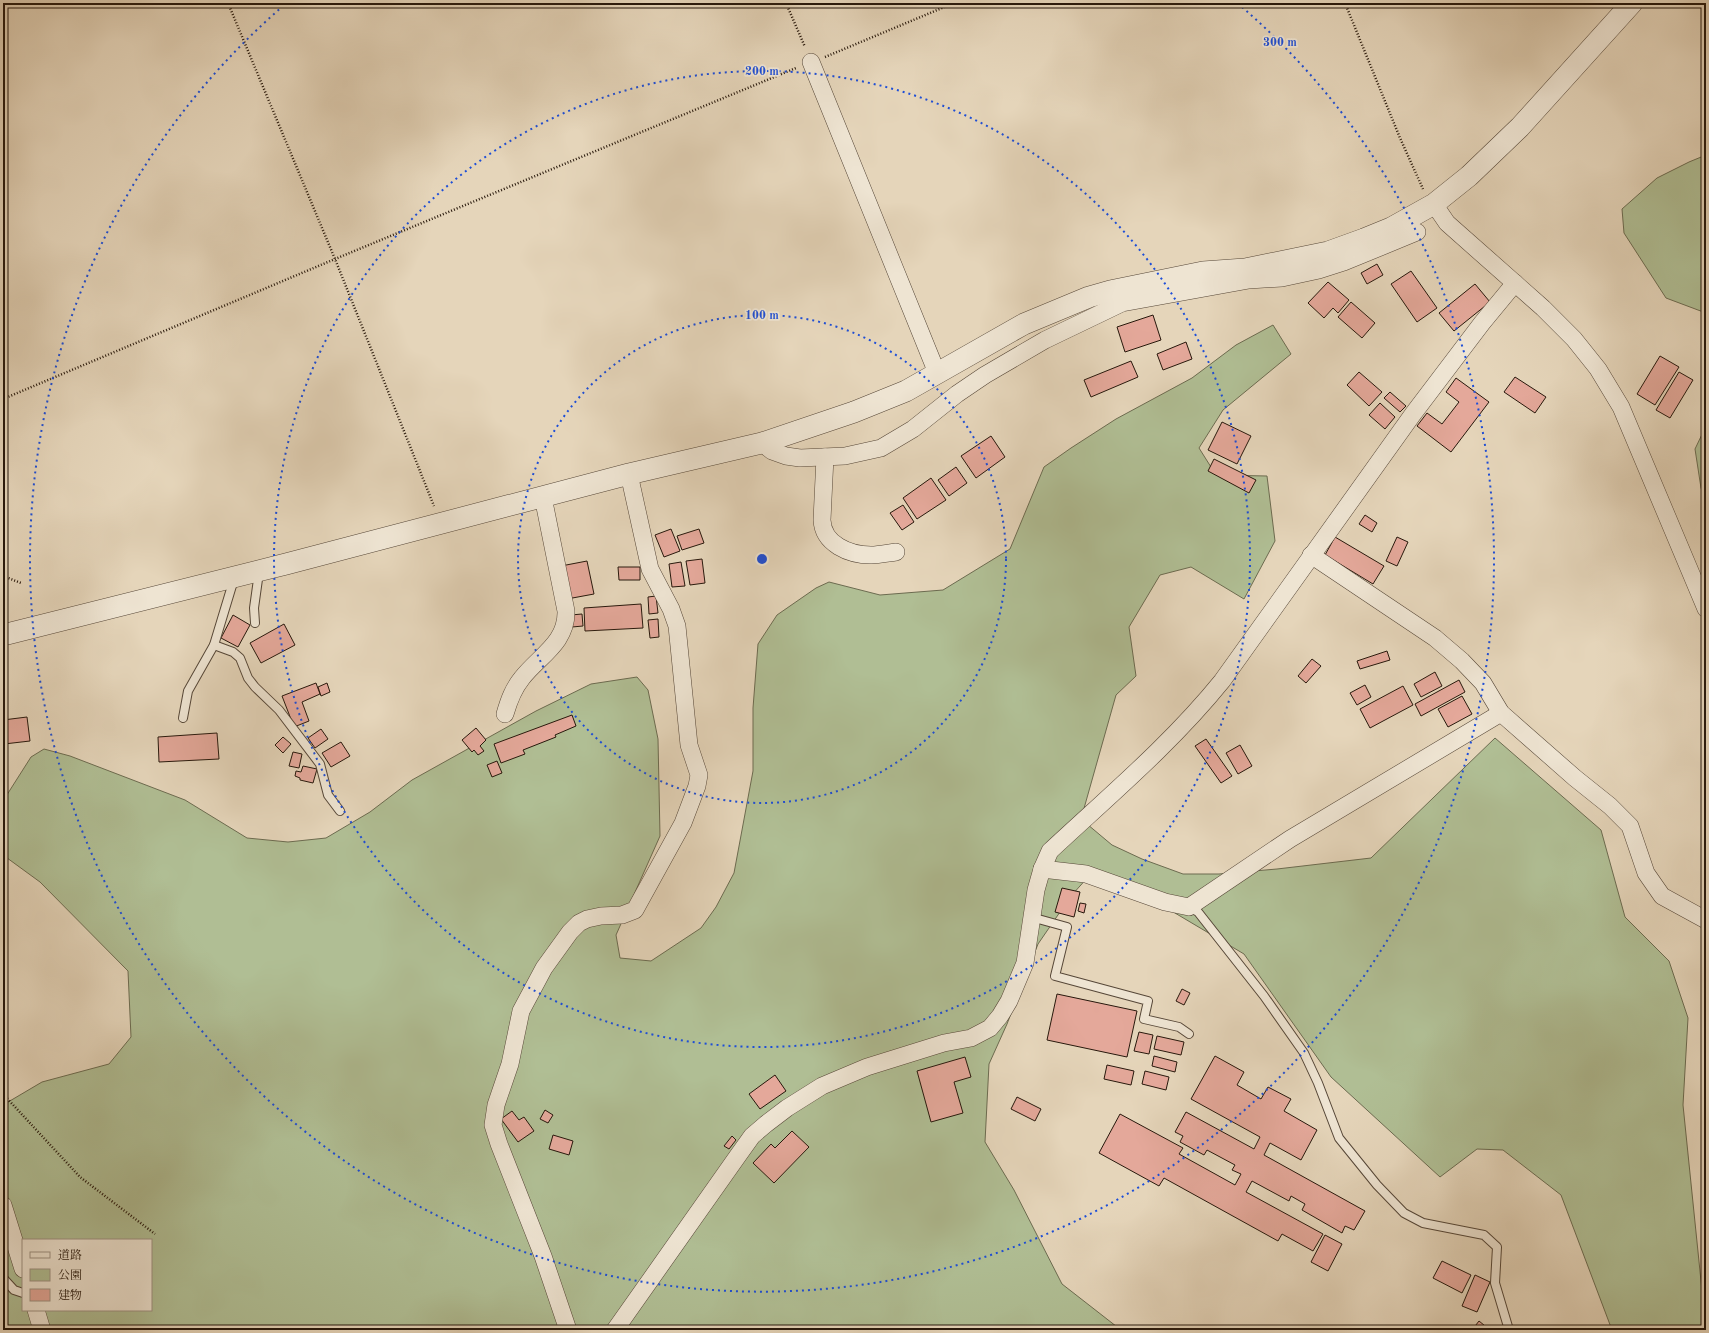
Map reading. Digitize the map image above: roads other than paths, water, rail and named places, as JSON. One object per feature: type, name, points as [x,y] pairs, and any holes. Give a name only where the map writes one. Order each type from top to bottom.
[{"type":"street","points":[[3,635],[234,576],[259,571],[630,474],[762,443],[854,412],[906,391],[1024,324],[1089,297],[1203,272],[1245,269],[1328,252],[1391,228],[1434,204],[1469,176],[1520,127],[1632,3]]},
{"type":"street","points":[[811,62],[937,373]]},
{"type":"street","points":[[1434,204],[1447,224],[1543,308],[1574,339],[1598,369],[1621,407],[1706,609]]},
{"type":"street","points":[[762,443],[772,451],[786,456],[800,458],[845,456],[881,448],[913,429],[957,394],[985,375],[1045,340],[1122,303],[1242,281],[1282,278],[1319,270],[1344,262],[1417,232]]},
{"type":"street","points":[[615,1330],[752,1136],[766,1124],[787,1108],[822,1086],[867,1068],[944,1043],[971,1038],[990,1028],[1000,1016],[1009,1001],[1025,963],[1036,890],[1042,869],[1050,851],[1173,737],[1222,681],[1382,460],[1413,414],[1482,323],[1515,283]]},
{"type":"street","points":[[825,458],[822,529],[826,536],[839,547],[853,552],[871,555],[896,552]]},
{"type":"street","points":[[568,1330],[543,1256],[493,1125],[496,1105],[510,1064],[521,1011],[544,968],[570,932],[579,923],[587,919],[601,916],[622,915],[635,910],[683,823],[697,786],[698,775],[689,745],[677,626],[672,609],[650,569],[630,474]]},
{"type":"street","points":[[504,714],[513,690],[530,667],[545,655],[558,641],[563,632],[566,620],[566,611],[543,497]]},
{"type":"street","points":[[1312,555],[1434,638],[1462,661],[1483,683],[1501,713],[1575,778],[1610,806],[1630,826],[1646,874],[1662,896],[1706,920]]},
{"type":"street","points":[[1042,869],[1086,874],[1165,902],[1189,907],[1290,839],[1501,713]]},
{"type":"street","points":[[4,1211],[22,1266]]},
{"type":"street","points":[[36,1311],[42,1330]]},
{"type":"lane","points":[[255,623],[254,608],[259,571]]},
{"type":"lane","points":[[183,718],[188,691],[214,645],[234,576]]},
{"type":"lane","points":[[214,645],[233,652],[240,658],[251,682],[278,710],[320,764],[328,795],[340,811]]},
{"type":"lane","points":[[1189,907],[1198,912],[1264,996],[1304,1053],[1318,1083],[1339,1138],[1377,1185],[1404,1213],[1423,1223],[1484,1235],[1497,1247],[1495,1283],[1509,1330]]},
{"type":"lane","points":[[1031,917],[1067,927],[1055,976],[1148,1000],[1144,1019],[1179,1027],[1189,1034]]},
{"type":"lane","points":[[3,1278],[14,1290],[22,1293]]}]
